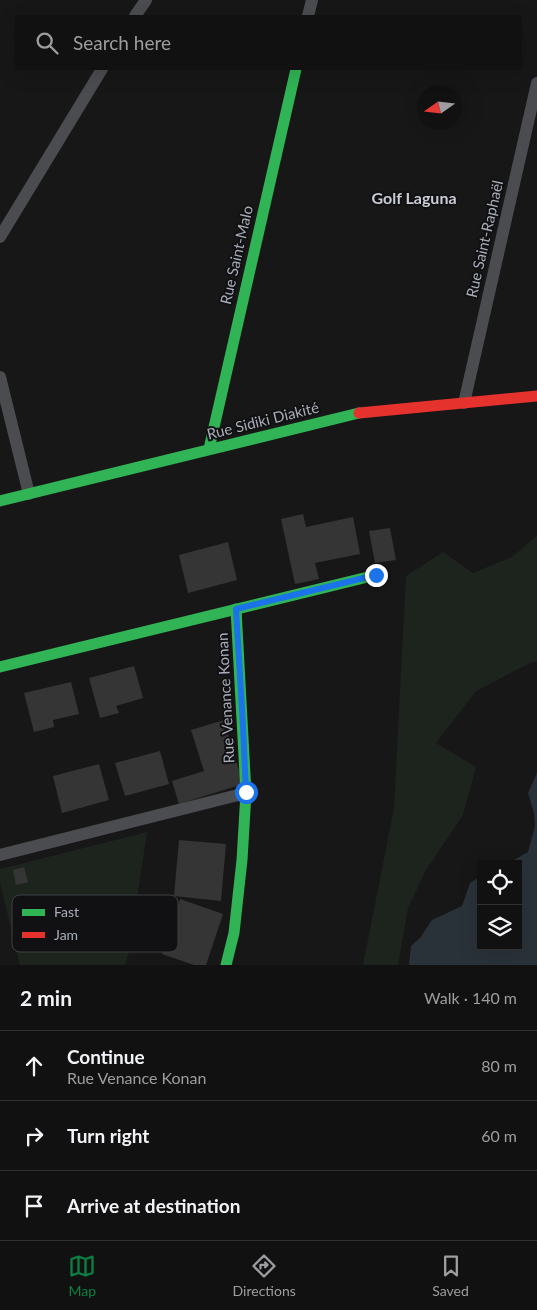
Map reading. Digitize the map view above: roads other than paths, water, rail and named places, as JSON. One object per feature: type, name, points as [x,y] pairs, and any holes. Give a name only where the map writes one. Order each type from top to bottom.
[{"type":"street","points":[[136,15],[146,0]]},
{"type":"street","points":[[308,15],[312,0]]},
{"type":"street","points":[[0,236],[101,70]]},
{"type":"street","name":"Rue Saint-Malo","points":[[209,449],[296,70]]},
{"type":"street","name":"Rue Saint-Raphaël","points":[[464,403],[537,82]]},
{"type":"street","points":[[0,377],[29,494]]},
{"type":"street","name":"Rue Sidiki Diakité","points":[[0,501],[356,413],[537,396]]},
{"type":"street","points":[[0,667],[376,575]]},
{"type":"street","name":"Rue Venance Konan","points":[[226,965],[234,933],[242,860],[246,792],[236,609]]},
{"type":"street","points":[[0,855],[246,792]]},
{"type":"district","name":"Golf Laguna","points":[[414,198]]}]
